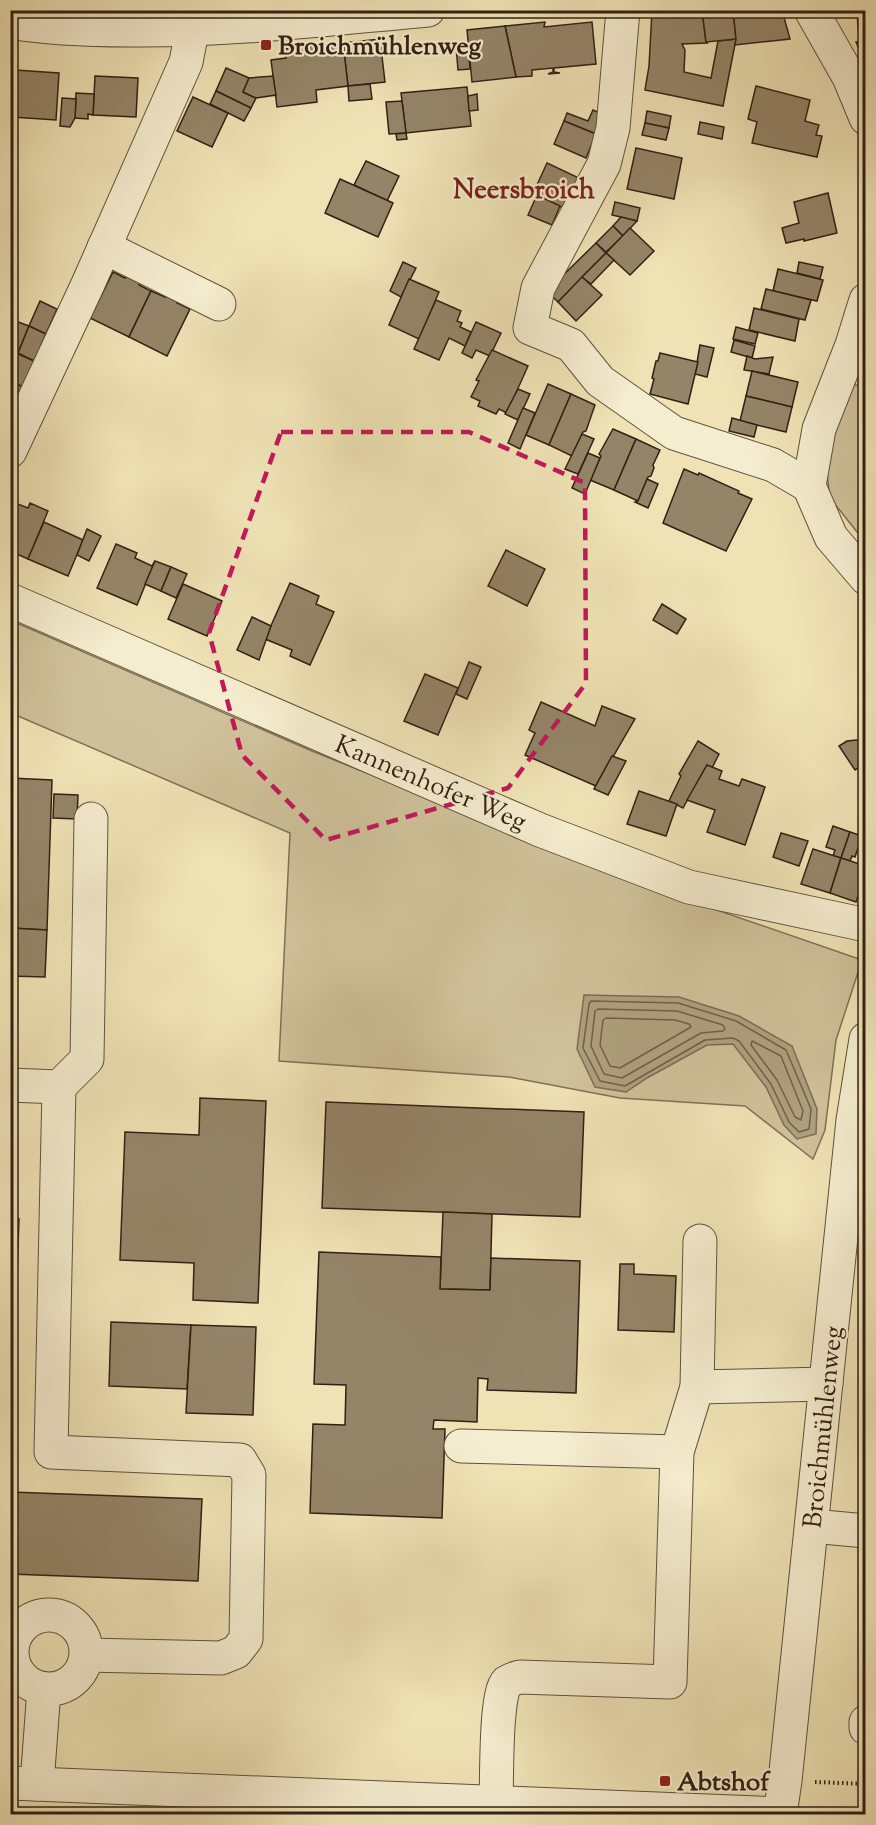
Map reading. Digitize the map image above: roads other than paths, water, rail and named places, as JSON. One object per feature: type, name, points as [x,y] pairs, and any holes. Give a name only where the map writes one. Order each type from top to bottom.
[{"type":"street","points":[[10,22],[96,30],[192,31],[428,10]]},
{"type":"street","points":[[623,10],[613,128],[604,164],[538,288],[530,328],[571,345],[600,381],[674,433],[773,465],[809,486]]},
{"type":"street","points":[[811,10],[849,77],[866,118]]},
{"type":"street","points":[[10,452],[186,62],[192,31]]},
{"type":"street","points":[[104,248],[219,304]]},
{"type":"street","points":[[866,300],[852,345],[819,429],[809,486],[831,537],[866,578]]},
{"type":"street","name":"Kannenhofer Weg","points":[[10,600],[540,830],[689,887],[866,925]]},
{"type":"street","points":[[86,1655],[221,1658],[236,1652],[246,1639],[249,1475],[240,1460],[51,1452],[59,1087],[87,1059],[91,819]]},
{"type":"street","name":"Broichmühlenweg","points":[[780,1814],[826,1384],[859,1121],[866,1039]]},
{"type":"street","points":[[10,1085],[59,1087]]},
{"type":"street","points":[[496,1803],[499,1720],[503,1690],[507,1682],[520,1677],[670,1682],[677,1452],[697,1387],[700,1241]]},
{"type":"street","points":[[697,1387],[826,1384]]},
{"type":"street","points":[[461,1446],[677,1452]]},
{"type":"street","points":[[812,1526],[866,1531]]},
{"type":"street","points":[[52,1614],[73,1623],[81,1632],[86,1655],[83,1667],[76,1677],[56,1689],[44,1689],[24,1680],[13,1661],[11,1650],[20,1628],[29,1620],[40,1615],[52,1614]]},
{"type":"street","points":[[44,1689],[24,1783],[780,1814]]},
{"type":"street","points":[[866,1722],[866,1728]]},
{"type":"water","points":[[584,995],[679,997],[739,1016],[792,1046],[817,1109],[816,1134],[797,1139],[784,1125],[766,1087],[733,1044],[707,1045],[626,1092],[595,1087],[577,1049]]},
{"type":"place","name":"Broichmühlenweg","points":[[266,45]]},
{"type":"place","name":"Abtshof","points":[[665,1781]]},
{"type":"district","name":"Neersbroich","points":[[524,189]]}]
